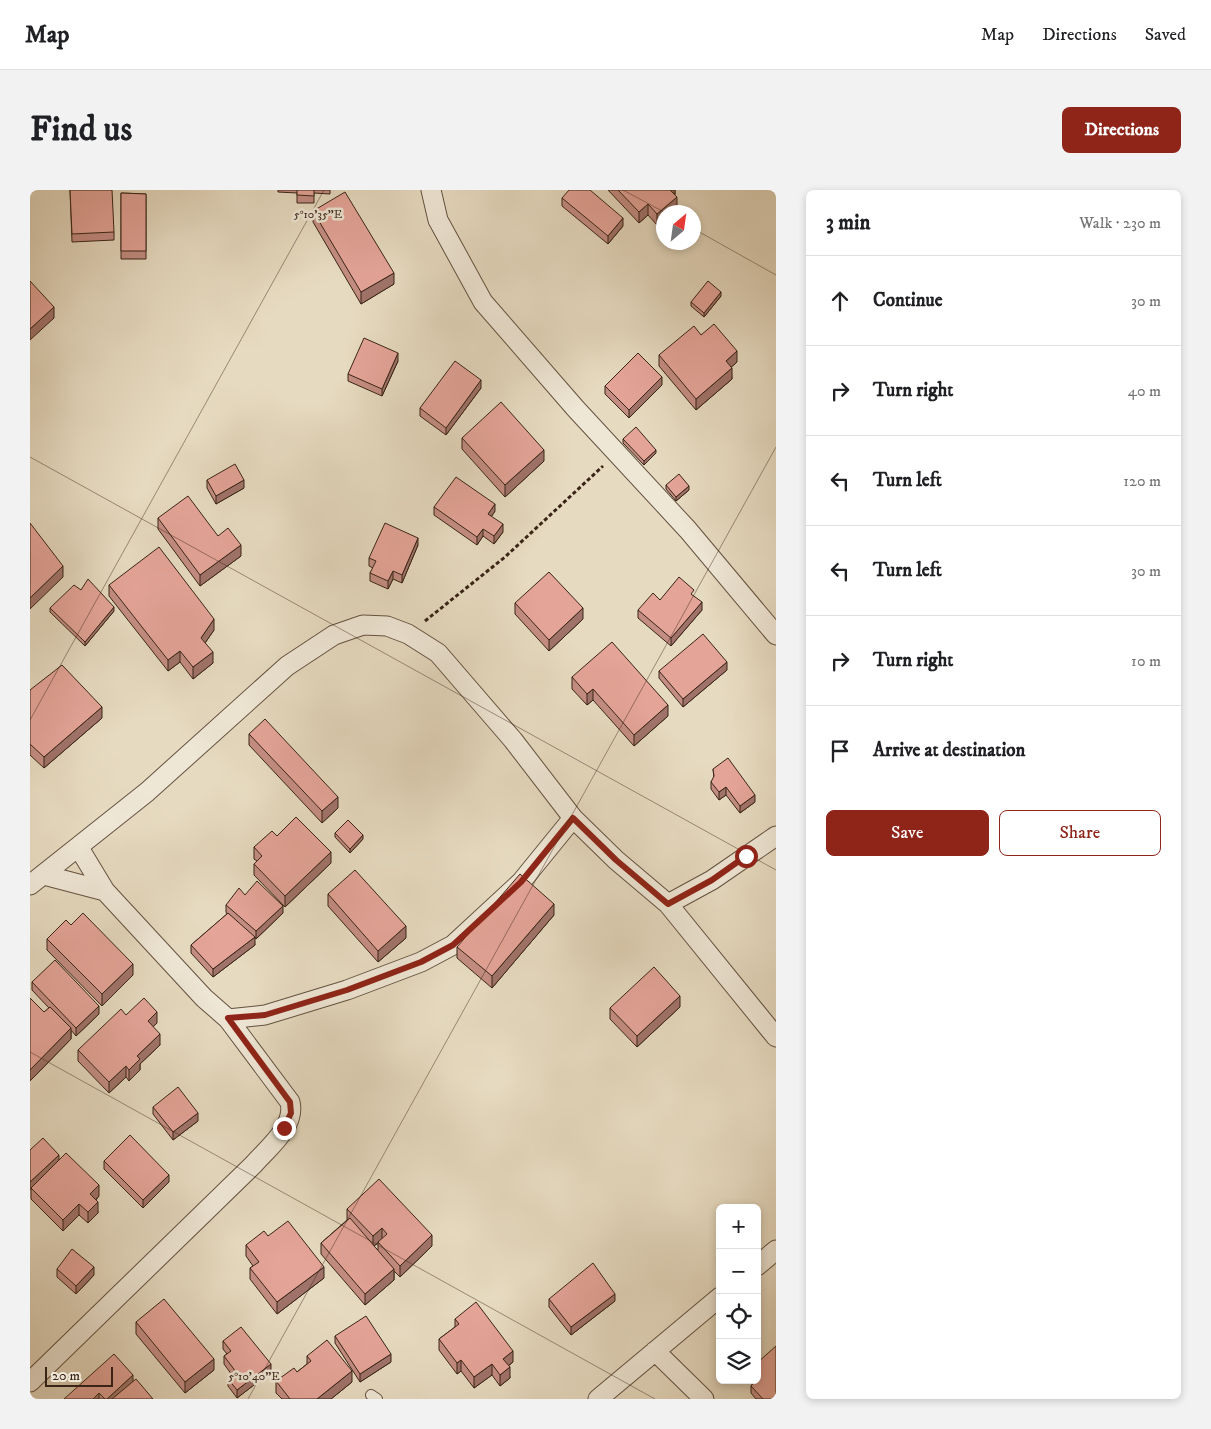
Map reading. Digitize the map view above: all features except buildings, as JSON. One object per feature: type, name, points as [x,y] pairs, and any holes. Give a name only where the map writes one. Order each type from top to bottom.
[{"type":"street","points":[[431,190],[438,220],[483,302],[688,530],[776,635]]},
{"type":"street","points":[[37,880],[147,792],[287,666],[334,635],[363,625],[387,626],[408,634],[438,653],[513,740],[573,818],[616,860],[668,904],[776,1037]]},
{"type":"street","points":[[228,1018],[265,1015],[347,990],[421,962],[453,945],[521,882],[573,818]]},
{"type":"street","points":[[668,904],[712,880],[776,836]]},
{"type":"street","points":[[30,1382],[254,1164],[284,1128],[291,1113],[290,1102],[228,1018],[204,998],[106,891],[79,848]]},
{"type":"street","points":[[37,880],[106,891]]},
{"type":"street","points":[[761,1263],[776,1250]]},
{"type":"street","points":[[598,1399],[716,1300]]},
{"type":"street","points":[[655,1351],[704,1399]]},
{"type":"path","points":[[408,634],[505,557],[617,453]]},
{"type":"route","points":[[284,1128],[291,1113],[290,1102],[228,1018],[265,1015],[347,990],[421,962],[453,945],[521,882],[573,818],[616,860],[668,904],[712,880],[746,856]]}]
